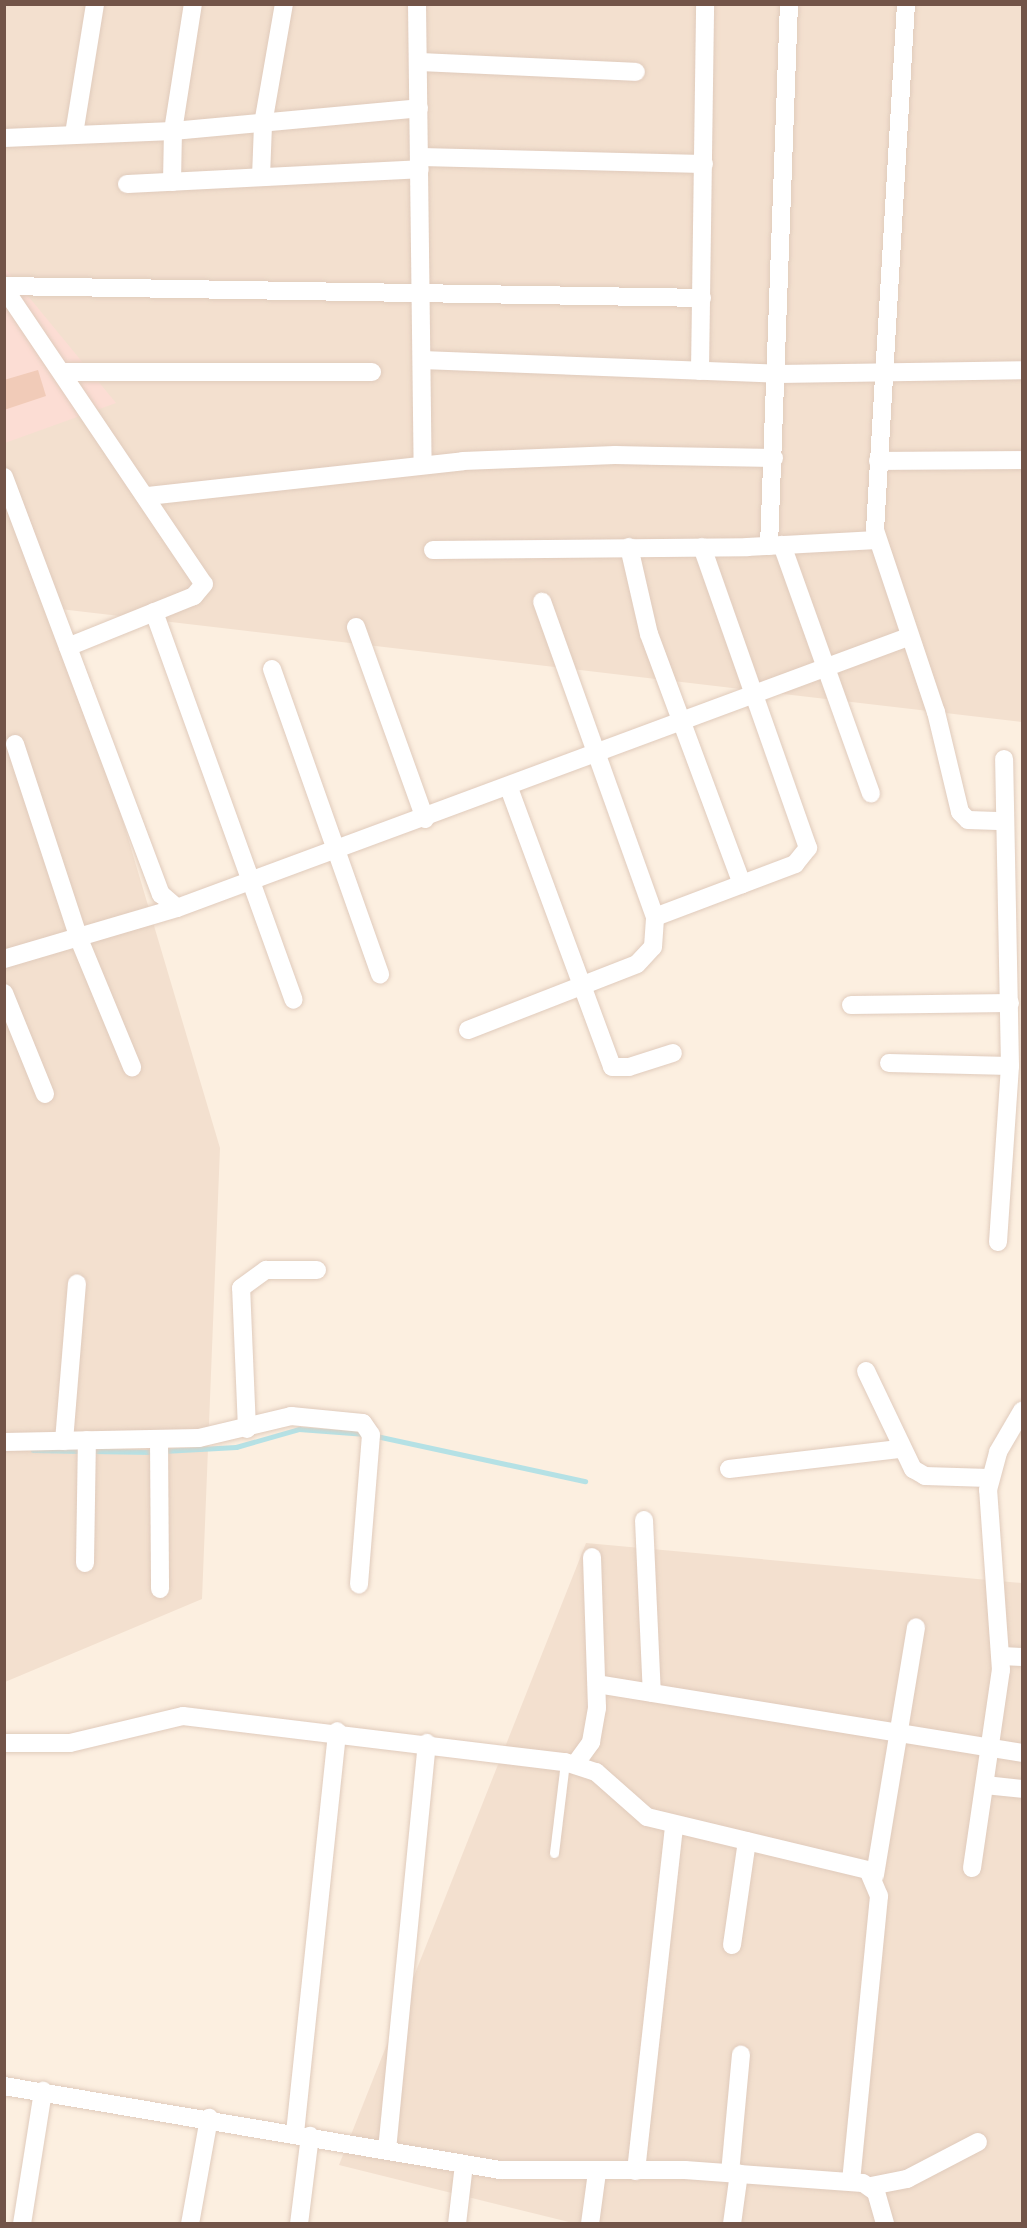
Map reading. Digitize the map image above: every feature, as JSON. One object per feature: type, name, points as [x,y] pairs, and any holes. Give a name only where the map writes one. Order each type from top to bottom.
[{"type":"street","points":[[74,134],[95,4]]},
{"type":"street","points":[[172,182],[173,131],[193,4]]},
{"type":"street","points":[[261,177],[263,124],[284,4]]},
{"type":"street","points":[[417,4],[423,465]]},
{"type":"street","points":[[700,371],[705,4]]},
{"type":"street","points":[[789,4],[779,374],[774,458],[775,545],[871,795]]},
{"type":"street","points":[[906,4],[878,461],[877,540],[908,637],[936,712],[960,812],[968,820],[1005,820]]},
{"type":"street","points":[[418,62],[636,72]]},
{"type":"street","points":[[4,138],[173,131],[419,108]]},
{"type":"street","points":[[127,184],[261,177],[420,163],[704,164]]},
{"type":"street","points":[[4,287],[702,298]]},
{"type":"street","points":[[4,287],[148,496],[204,584],[195,596],[68,646]]},
{"type":"street","points":[[422,360],[779,374],[885,375],[1023,370]]},
{"type":"street","points":[[63,372],[372,372]]},
{"type":"street","points":[[148,496],[423,465],[615,455],[774,458]]},
{"type":"street","points":[[878,461],[1023,460]]},
{"type":"street","points":[[4,477],[161,894],[177,908]]},
{"type":"street","points":[[433,550],[702,547],[877,540]]},
{"type":"street","points":[[628,547],[649,634],[742,884]]},
{"type":"street","points":[[655,917],[795,864],[808,848],[702,547]]},
{"type":"street","points":[[468,1030],[581,987],[648,956],[655,917],[542,602]]},
{"type":"street","points":[[154,612],[294,1000]]},
{"type":"street","points":[[356,627],[425,819]]},
{"type":"street","points":[[4,959],[79,939],[252,885],[908,637]]},
{"type":"street","points":[[272,669],[380,974]]},
{"type":"street","points":[[15,744],[79,939],[132,1067]]},
{"type":"street","points":[[998,1242],[1010,1066],[1004,759]]},
{"type":"street","points":[[508,788],[612,1067],[629,1067],[672,1053]]},
{"type":"street","points":[[4,993],[45,1094]]},
{"type":"street","points":[[851,1005],[1010,1004]]},
{"type":"street","points":[[890,1063],[1010,1066]]},
{"type":"street","points":[[247,1429],[241,1288],[266,1270],[318,1270]]},
{"type":"street","points":[[64,1441],[77,1284]]},
{"type":"street","points":[[866,1371],[899,1449],[925,1476],[989,1478]]},
{"type":"street","points":[[972,1868],[991,1748],[1001,1656],[988,1519],[989,1478],[1023,1411]]},
{"type":"street","points":[[4,1442],[159,1439],[247,1429],[303,1415],[355,1420],[368,1427],[359,1585]]},
{"type":"street","points":[[159,1439],[160,1589]]},
{"type":"street","points":[[85,1563],[87,1440]]},
{"type":"street","points":[[729,1469],[899,1449]]},
{"type":"street","points":[[644,1520],[652,1693]]},
{"type":"street","points":[[571,1762],[594,1732],[597,1684],[592,1557]]},
{"type":"street","points":[[851,2181],[879,1896],[874,1875],[901,1732],[916,1627]]},
{"type":"street","points":[[1001,1656],[1023,1657]]},
{"type":"street","points":[[597,1684],[1023,1753]]},
{"type":"street","points":[[4,1743],[70,1743],[183,1716],[337,1731],[571,1762],[596,1772],[635,1812],[674,1825],[859,1866],[874,1875]]},
{"type":"street","points":[[299,2223],[303,2135],[337,1731]]},
{"type":"street","points":[[387,2150],[427,1743]]},
{"type":"street","points":[[985,1785],[1023,1789]]},
{"type":"street","points":[[636,2171],[674,1825]]},
{"type":"street","points":[[732,1946],[747,1841]]},
{"type":"street","points":[[732,2223],[741,2055]]},
{"type":"street","points":[[4,2086],[209,2118],[512,2171],[735,2173],[851,2181],[871,2186],[907,2179],[978,2142]]},
{"type":"street","points":[[22,2223],[44,2091]]},
{"type":"street","points":[[190,2223],[209,2118]]},
{"type":"street","points":[[457,2223],[464,2163]]},
{"type":"street","points":[[590,2223],[597,2172]]},
{"type":"street","points":[[871,2186],[885,2223]]},
{"type":"lane","points":[[554,1853],[571,1762]]},
{"type":"shaded area","points":[[5,5],[1022,5],[1022,722],[60,609],[220,1148],[202,1599],[5,1682]]},
{"type":"shaded area","points":[[5,268],[116,403],[5,443]]},
{"type":"shaded area","points":[[586,1543],[1022,1583],[1022,2223],[573,2223],[339,2165]]},
{"type":"building","points":[[38,370],[46,396],[4,410],[4,380]]},
{"type":"waterway","points":[[163,1451],[236,1447],[299,1429],[366,1434]]},
{"type":"waterway","points":[[376,1436],[585,1481]]},
{"type":"waterway","points":[[33,1450],[82,1451]]},
{"type":"waterway","points":[[91,1451],[154,1452]]}]
